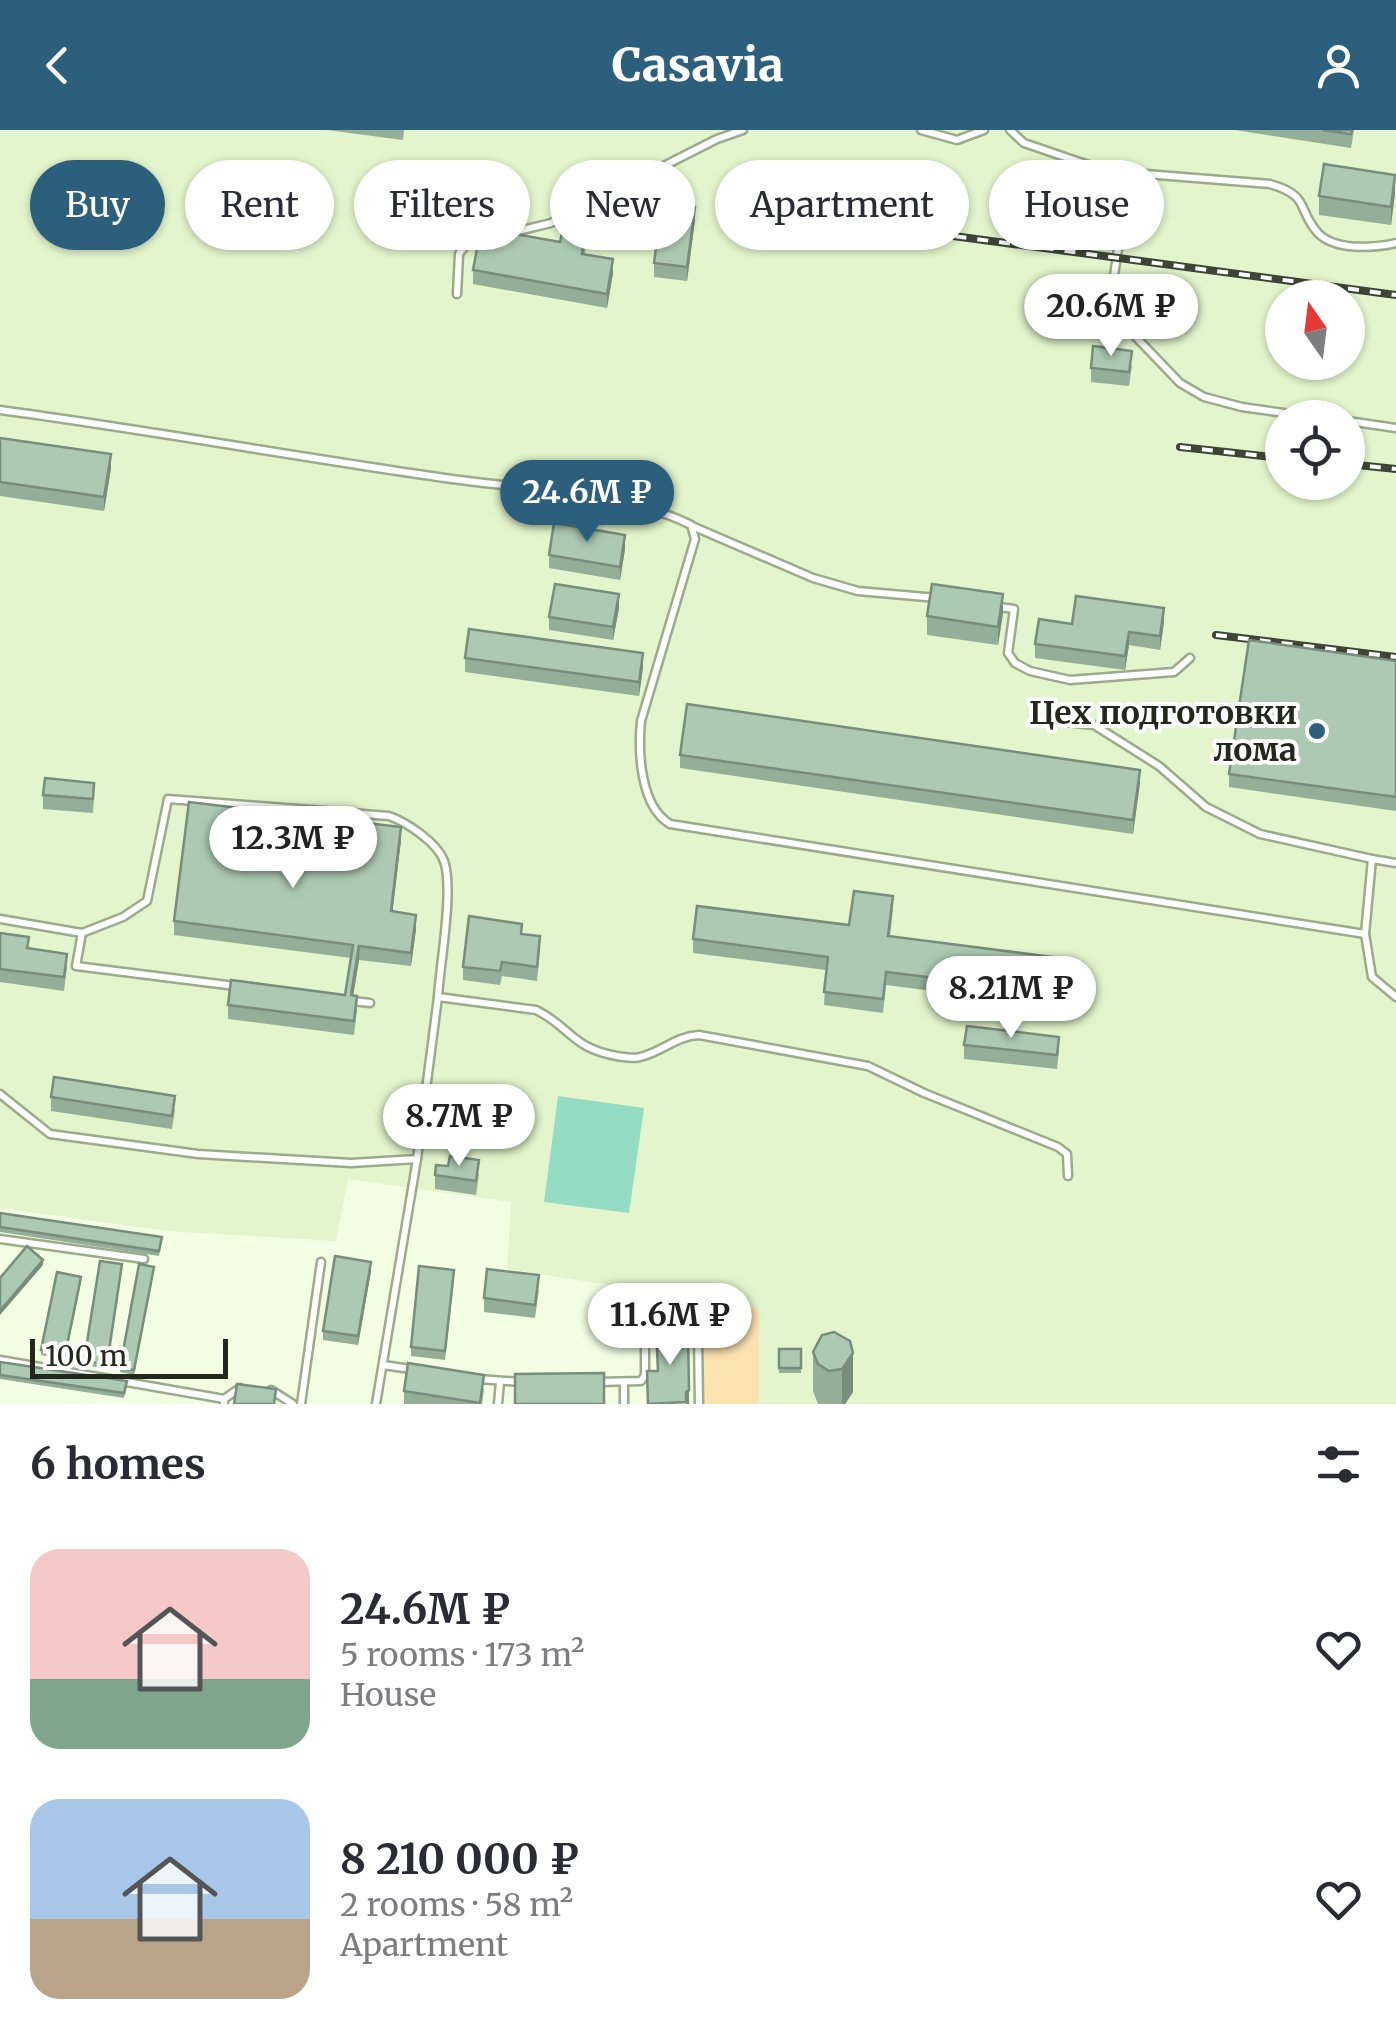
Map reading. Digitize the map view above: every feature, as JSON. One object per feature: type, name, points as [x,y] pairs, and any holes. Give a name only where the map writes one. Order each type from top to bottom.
[{"type":"lane","points":[[456,294],[459,254],[472,238],[551,223],[743,130]]},
{"type":"lane","points":[[922,130],[957,140],[984,130]]},
{"type":"lane","points":[[1010,130],[1024,143],[1074,160]]},
{"type":"lane","points":[[1164,176],[1270,184],[1290,190],[1304,204],[1316,230],[1328,241],[1378,247],[1396,243]]},
{"type":"lane","points":[[1118,250],[1113,282],[1134,335],[1180,383],[1204,397],[1265,410]]},
{"type":"lane","points":[[0,410],[624,502],[668,513],[813,578],[858,591],[955,600]]},
{"type":"lane","points":[[1365,423],[1396,428]]},
{"type":"lane","points":[[691,525],[694,539],[689,560],[640,720],[638,750],[646,786],[660,818],[670,824],[1365,934]]},
{"type":"lane","points":[[994,606],[1014,609],[1008,653],[1015,663],[1030,671],[1070,680],[1174,672],[1190,658]]},
{"type":"lane","points":[[1048,720],[1094,726],[1159,766],[1206,808],[1260,834],[1396,862]]},
{"type":"lane","points":[[0,919],[82,933],[123,917],[147,901],[168,799],[389,816],[430,842],[444,862],[446,888],[438,997],[376,1404]]},
{"type":"lane","points":[[1372,859],[1365,934],[1372,977],[1396,997]]},
{"type":"lane","points":[[82,933],[76,966],[252,988]]},
{"type":"lane","points":[[438,997],[536,1010],[550,1017],[579,1044],[622,1057],[638,1058],[685,1035],[699,1035],[851,1061],[1058,1147],[1067,1154],[1068,1176]]},
{"type":"lane","points":[[351,1000],[370,1003]]},
{"type":"lane","points":[[0,1094],[50,1134],[198,1154],[351,1162],[416,1159]]},
{"type":"lane","points":[[0,1239],[144,1259]]},
{"type":"lane","points":[[301,1404],[321,1262]]},
{"type":"lane","points":[[588,1382],[640,1381],[645,1375],[644,1338],[698,1337],[699,1404]]},
{"type":"lane","points":[[0,1360],[224,1402],[244,1386],[268,1388],[294,1404]]},
{"type":"lane","points":[[383,1364],[422,1370]]},
{"type":"lane","points":[[461,1376],[535,1382]]},
{"type":"lane","points":[[498,1404],[500,1382]]},
{"type":"lane","points":[[624,1382],[624,1404]]},
{"type":"shaded area","points":[[0,130],[1396,130],[1396,1404],[759,1404],[758,1308],[507,1269],[511,1202],[348,1179],[336,1241],[168,1231],[0,1208]]},
{"type":"shaded area","points":[[653,1292],[759,1308],[759,1404],[703,1404],[701,1332],[652,1330]]},
{"type":"water","points":[[558,1096],[644,1108],[629,1213],[544,1202]]},
{"type":"building","points":[[1324,164],[1395,175],[1391,207],[1319,196]]},
{"type":"building","points":[[530,237],[550,240],[550,250],[583,250],[582,254],[613,259],[607,294],[473,270],[477,250],[530,250]]},
{"type":"building","points":[[656,250],[689,250],[687,267],[654,263]]},
{"type":"building","points":[[1093,346],[1132,351],[1129,372],[1091,368]]},
{"type":"building","points":[[0,438],[111,454],[104,497],[0,482]]},
{"type":"building","points":[[554,523],[625,535],[620,567],[549,555]]},
{"type":"building","points":[[555,584],[619,594],[613,627],[549,617]]},
{"type":"building","points":[[932,584],[1003,594],[998,627],[927,616]]},
{"type":"building","points":[[1076,596],[1164,608],[1160,636],[1129,632],[1125,656],[1035,644],[1039,619],[1072,624]]},
{"type":"building","points":[[469,629],[643,653],[639,682],[465,658]]},
{"type":"building","name":"Цех подготовки лома","points":[[1249,640],[1396,661],[1396,797],[1229,774]]},
{"type":"building","points":[[687,704],[1140,770],[1133,820],[680,755]]},
{"type":"building","points":[[45,778],[94,783],[93,799],[43,795]]},
{"type":"building","points":[[189,802],[401,827],[391,911],[416,915],[411,953],[359,946],[351,995],[357,996],[354,1021],[228,1005],[231,980],[345,995],[353,945],[174,921]]},
{"type":"building","points":[[854,891],[893,896],[888,936],[1060,958],[1056,993],[886,972],[883,999],[824,992],[828,957],[693,939],[697,906],[849,925]]},
{"type":"building","points":[[469,916],[522,924],[521,934],[540,936],[537,967],[502,962],[500,971],[463,967]]},
{"type":"building","points":[[0,933],[29,937],[27,948],[67,954],[64,977],[0,969]]},
{"type":"building","points":[[967,1026],[1059,1037],[1057,1055],[964,1045]]},
{"type":"building","points":[[54,1077],[175,1096],[172,1116],[51,1097]]},
{"type":"building","points":[[450,1156],[479,1160],[476,1181],[435,1175],[436,1165],[448,1166]]},
{"type":"building","points":[[0,1213],[162,1237],[159,1251],[0,1227]]},
{"type":"building","points":[[27,1246],[43,1260],[0,1311],[0,1278]]},
{"type":"building","points":[[335,1256],[371,1262],[358,1336],[323,1331]]},
{"type":"building","points":[[100,1261],[122,1264],[107,1364],[84,1361]]},
{"type":"building","points":[[139,1264],[154,1267],[134,1370],[120,1368]]},
{"type":"building","points":[[419,1266],[454,1270],[445,1351],[411,1347]]},
{"type":"building","points":[[487,1269],[539,1275],[535,1305],[484,1298]]},
{"type":"building","points":[[57,1272],[81,1277],[65,1355],[41,1350]]},
{"type":"building","points":[[688,1328],[686,1402],[648,1404],[647,1371],[658,1371],[656,1329]]},
{"type":"building","points":[[834,1332],[850,1341],[853,1353],[842,1369],[829,1371],[818,1364],[813,1352],[822,1335]]},
{"type":"building","points":[[779,1349],[801,1349],[801,1368],[779,1368]]},
{"type":"building","points":[[0,1362],[127,1381],[124,1393],[0,1375]]},
{"type":"building","points":[[408,1363],[484,1375],[480,1403],[404,1391]]},
{"type":"building","points":[[604,1373],[604,1404],[515,1404],[515,1374]]},
{"type":"building","points":[[237,1384],[276,1389],[274,1404],[234,1404]]},
{"type":"railway","points":[[969,238],[1396,295]]},
{"type":"railway","points":[[1180,447],[1265,456]]},
{"type":"railway","points":[[1365,466],[1396,469]]},
{"type":"railway","points":[[1216,635],[1396,657]]},
{"type":"place","name":"Цех подготовки лома","points":[[1317,731]]}]
